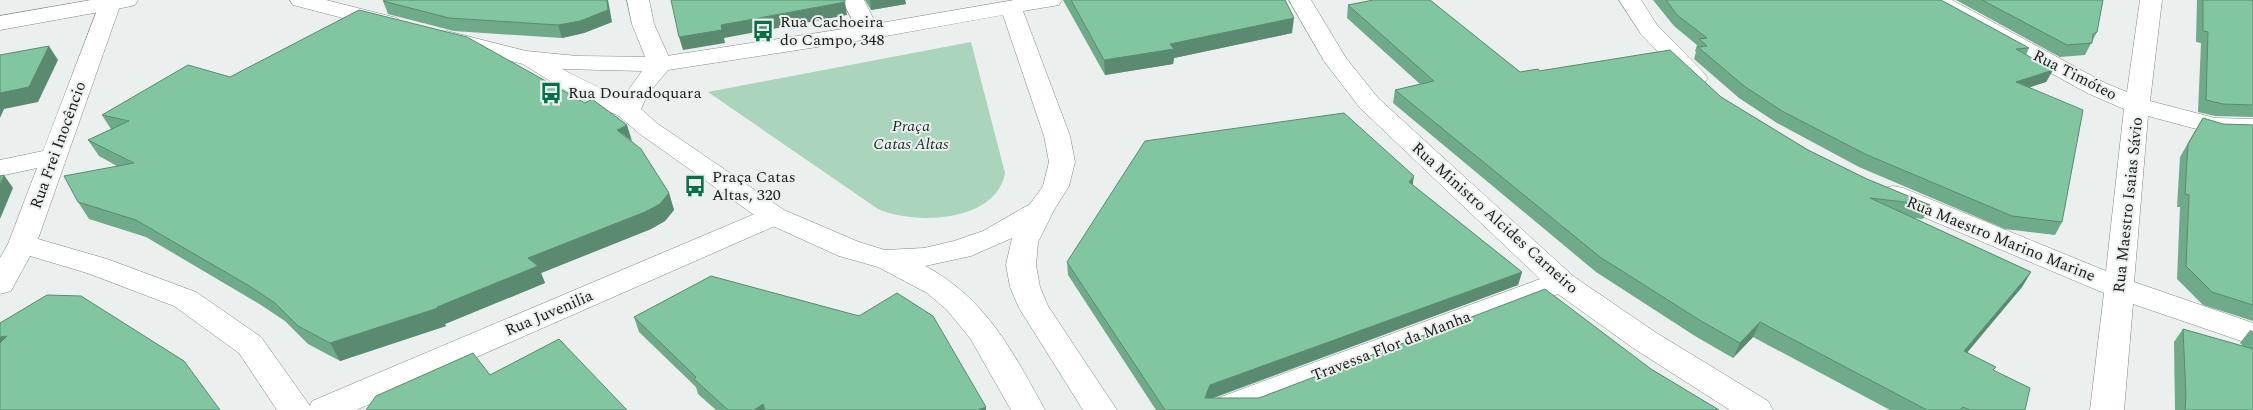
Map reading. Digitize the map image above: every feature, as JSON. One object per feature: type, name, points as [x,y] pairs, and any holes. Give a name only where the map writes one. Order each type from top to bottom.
[{"type":"street","points":[[301,0],[526,58],[577,63],[660,64],[869,32],[1051,0]]},
{"type":"street","points":[[638,0],[643,24],[660,64]]},
{"type":"street","points":[[853,0],[869,32]]},
{"type":"street","name":"Rua Ministro Alcides Carneiro","points":[[1300,0],[1336,61],[1369,102],[1561,282],[1644,340],[1756,410]]},
{"type":"street","points":[[1630,0],[1649,29],[1689,72],[1711,91]]},
{"type":"street","name":"Rua Timóteo","points":[[1936,0],[2096,88],[2137,105],[2215,126],[2253,127]]},
{"type":"street","name":"Rua Maestro Isaias Sávio","points":[[2108,410],[2137,105],[2151,0]]},
{"type":"street","points":[[0,23],[118,2]]},
{"type":"street","name":"Rua Frei Inocêncio","points":[[0,284],[22,244],[54,156],[118,2]]},
{"type":"street","points":[[1012,8],[1057,136],[1062,162],[1056,186],[1040,210],[1024,242],[1021,265],[1025,287],[1034,308],[1100,410]]},
{"type":"street","points":[[526,58],[580,89],[628,111],[648,129],[774,216],[849,249],[885,258],[926,279],[961,306],[977,324],[1028,410]]},
{"type":"street","points":[[628,111],[637,92],[660,64]]},
{"type":"street","points":[[0,168],[54,156]]},
{"type":"street","name":"Rua Maestro Marino Marine","points":[[1871,185],[2037,255],[2204,320],[2253,334]]},
{"type":"street","points":[[885,258],[924,257],[961,249],[993,237],[1040,210]]},
{"type":"street","name":"Rua Juvenilia","points":[[324,410],[774,216]]},
{"type":"street","points":[[22,244],[96,266],[185,299],[250,345],[295,410]]},
{"type":"street","name":"Travessa Flor da Manha","points":[[1222,410],[1561,282]]},
{"type":"green space","name":"Praça Catas Altas","points":[[971,42],[1005,173],[998,190],[986,202],[970,211],[952,216],[912,217],[878,209],[708,92]]},
{"type":"building","points":[[607,0],[608,10],[580,21],[558,25],[449,18],[383,1]]},
{"type":"building","points":[[671,0],[845,0],[845,2],[721,25],[722,30],[679,37]]},
{"type":"building","points":[[1071,0],[1285,0],[1294,18],[1170,44],[1174,49],[1104,60]]},
{"type":"building","points":[[1373,0],[1430,0],[1520,72],[1538,69],[1539,71],[1670,50],[1721,97],[1808,150],[1867,179],[1930,205],[1870,198],[2031,272],[1964,351],[1996,367],[1993,370],[2030,388],[2025,410],[1970,410],[1963,407],[1960,410],[1927,410],[1760,322],[1740,343],[1701,321],[1600,257],[1395,90],[1434,81],[1348,5]]},
{"type":"building","points":[[1666,0],[1941,0],[2029,48],[2016,49],[2053,70],[2016,82],[2083,110],[2062,222],[2012,216],[1865,154],[1782,111],[1744,86],[1698,47],[1707,46],[1699,39],[1707,38],[1677,15]]},
{"type":"building","points":[[1982,0],[2103,0],[2097,32],[2093,34],[2092,43],[2067,45]]},
{"type":"building","points":[[2203,0],[2253,0],[2253,105],[2223,104],[2206,100],[2208,32],[2203,31]]},
{"type":"building","points":[[359,10],[467,37],[585,103],[592,99],[627,125],[617,130],[641,149],[669,193],[660,204],[645,212],[528,258],[538,266],[438,308],[330,343],[298,326],[275,303],[251,287],[136,220],[78,202],[64,176],[134,163],[88,140],[129,121],[102,115],[188,65],[230,77]]},
{"type":"building","points":[[49,46],[29,87],[0,93],[0,55]]},
{"type":"building","points":[[1344,113],[1414,176],[1409,182],[1522,272],[1210,385],[1205,398],[1259,398],[1545,289],[1651,369],[1719,410],[1165,410],[1067,262],[1145,141]]},
{"type":"building","points":[[2203,118],[2223,124],[2253,125],[2253,305],[2212,292],[2186,266],[2189,195],[2185,194],[2188,144]]},
{"type":"building","points":[[4,175],[0,185],[0,176]]},
{"type":"building","points":[[711,276],[859,316],[897,293],[933,316],[986,407],[978,410],[765,410],[763,404],[754,410],[728,410],[694,379],[696,377],[634,317]]},
{"type":"building","points":[[47,295],[81,296],[184,361],[220,410],[0,410],[0,343],[7,336],[0,337],[0,323]]},
{"type":"building","points":[[2183,329],[2253,349],[2253,410],[2185,410]]},
{"type":"building","points":[[559,339],[627,410],[366,410],[376,396],[473,353],[490,375]]},
{"type":"place","name":"Rua Cachoeira do Campo, 348","points":[[763,31]]},
{"type":"place","name":"Rua Douradoquara","points":[[551,93]]},
{"type":"place","name":"Praça Catas Altas, 320","points":[[695,186]]}]
